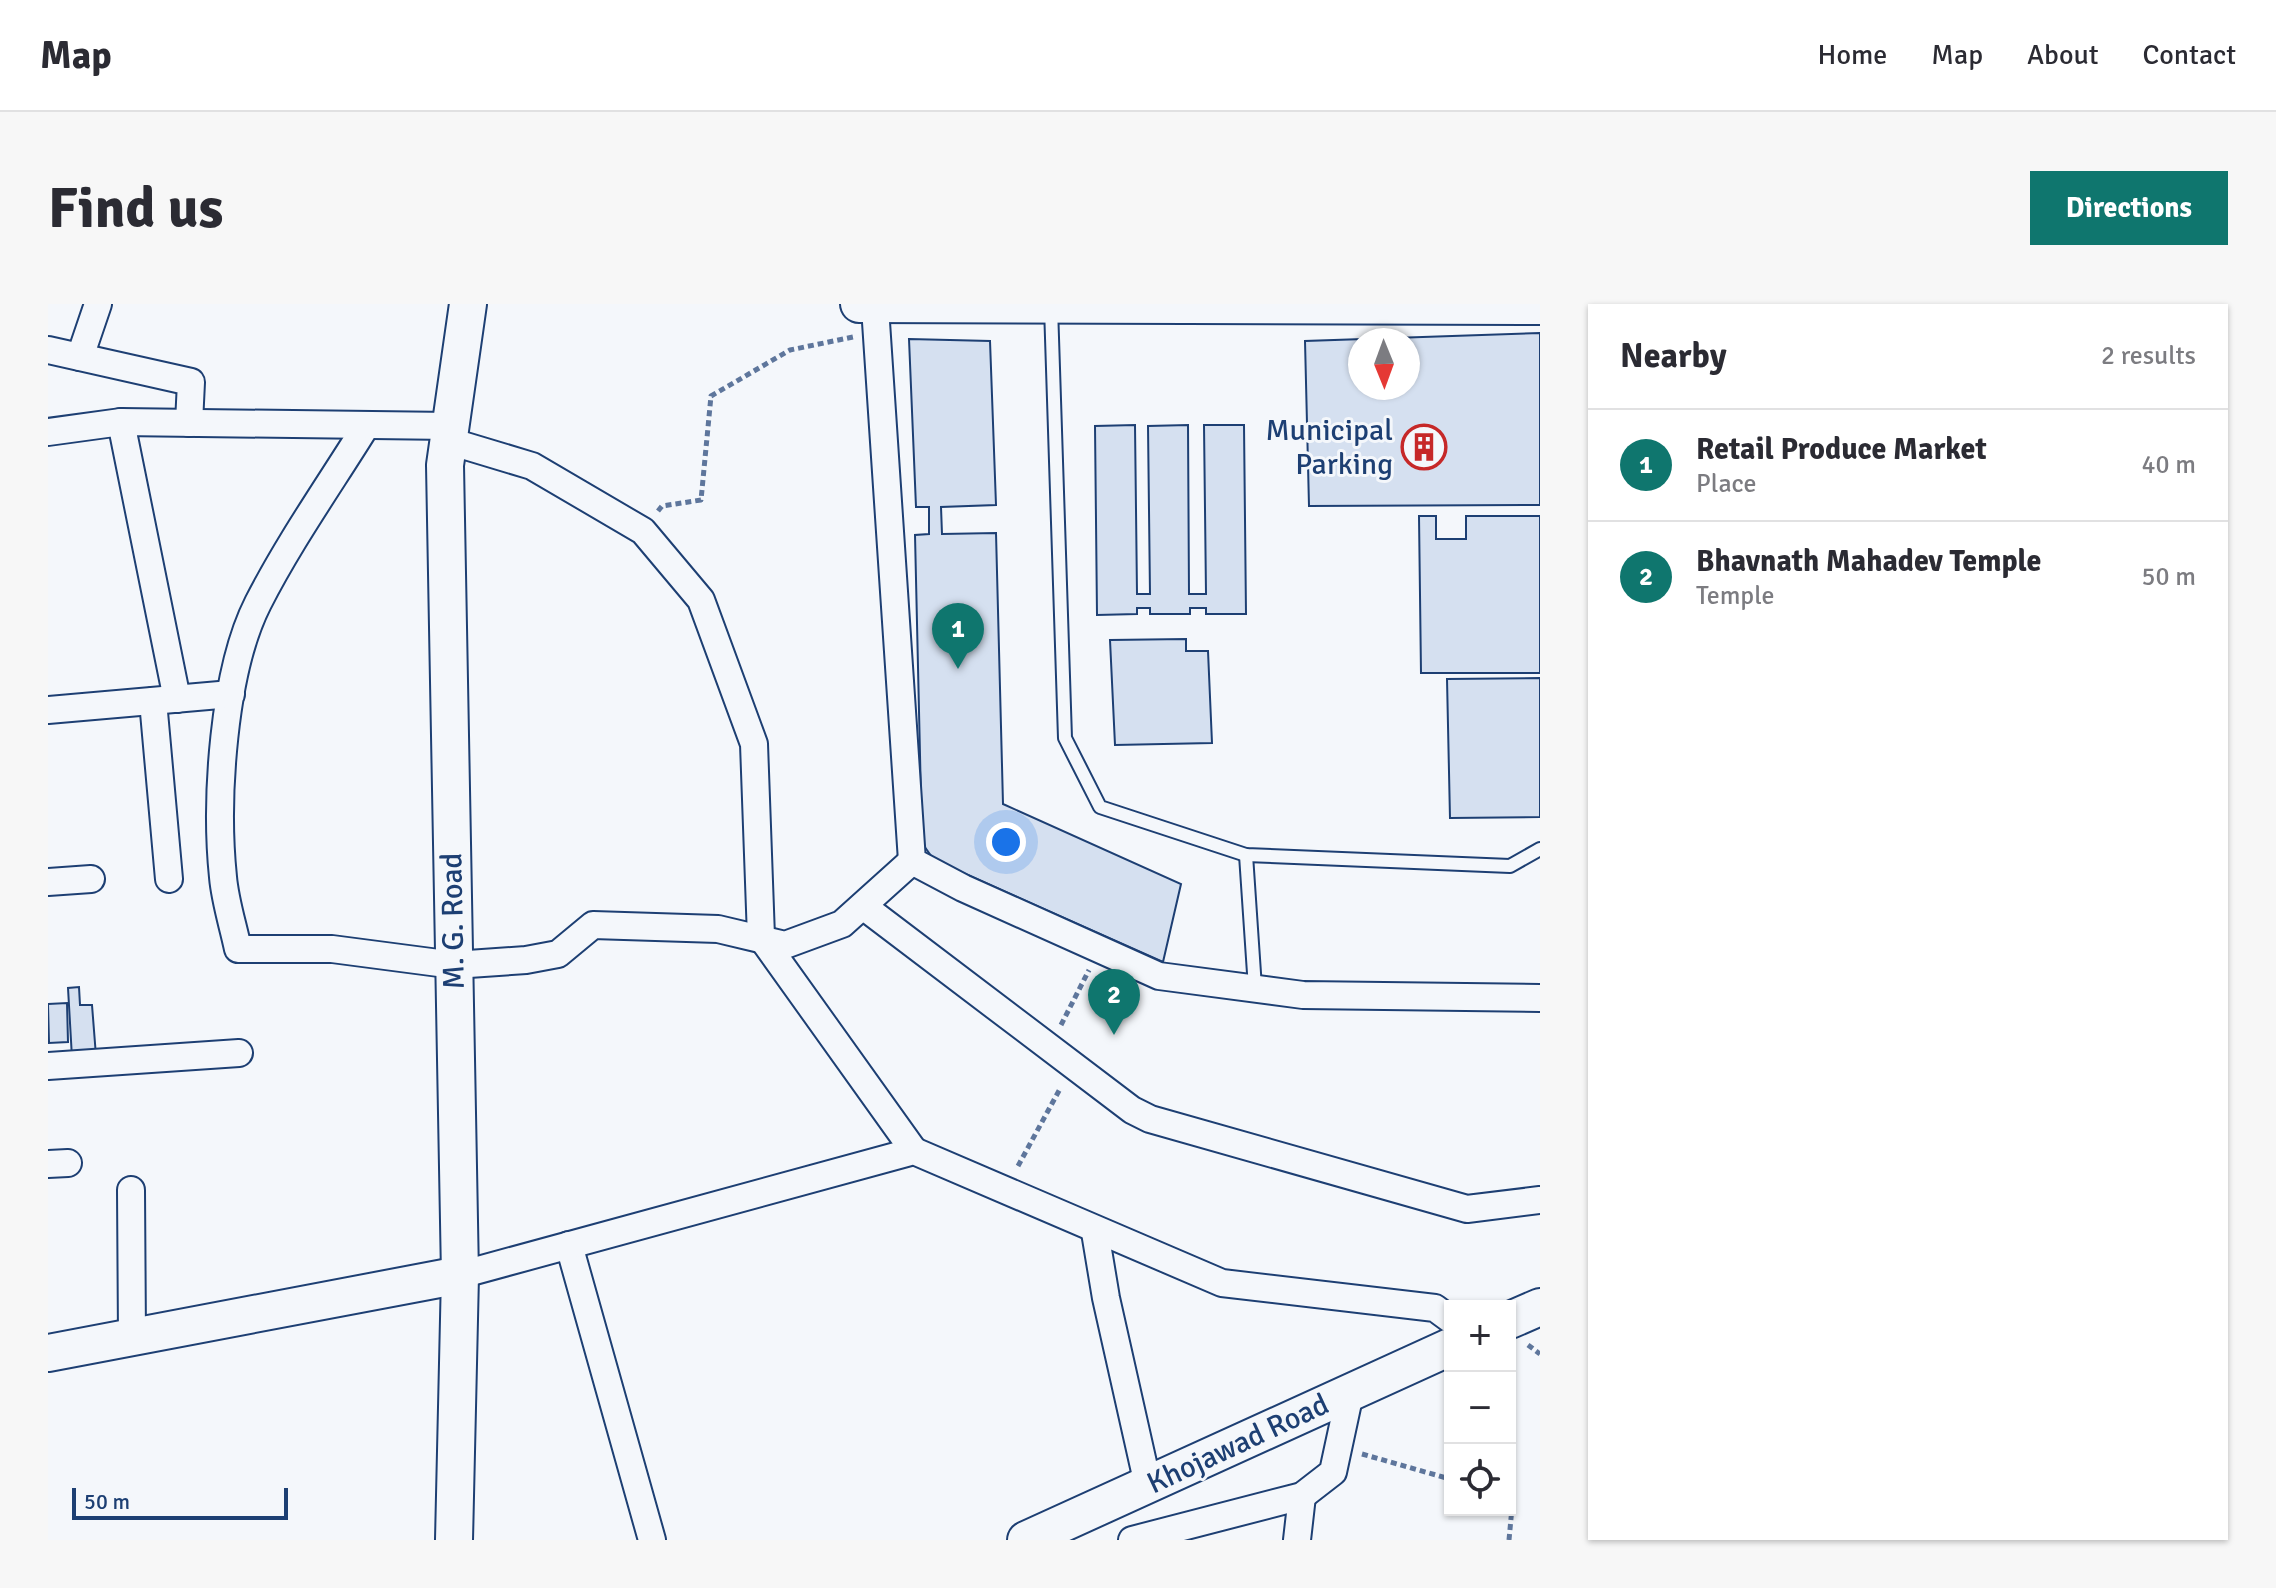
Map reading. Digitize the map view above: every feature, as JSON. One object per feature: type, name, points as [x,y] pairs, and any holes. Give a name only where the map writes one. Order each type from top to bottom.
[{"type":"main road","name":"M. G. Road","points":[[454,1540],[460,1275],[445,465],[468,304]]},
{"type":"main road","points":[[871,314],[1051,306],[1540,306]]},
{"type":"main road","points":[[48,1353],[460,1275]]},
{"type":"main road","points":[[1516,1317],[1540,1307]]},
{"type":"main road","name":"Khojawad Road","points":[[1026,1540],[1444,1350]]},
{"type":"street","points":[[80,357],[98,304]]},
{"type":"street","points":[[871,314],[912,861]]},
{"type":"street","points":[[48,350],[191,382],[189,423]]},
{"type":"street","points":[[121,422],[165,700],[169,879]]},
{"type":"street","points":[[48,432],[121,422],[366,426],[450,434],[532,466],[643,531],[701,600],[754,744],[761,937],[914,1151],[1095,1232],[1222,1283],[1435,1308],[1444,1315]]},
{"type":"street","points":[[366,426],[258,603],[243,642],[231,694],[219,819],[223,881],[238,949],[332,949],[454,965],[526,960],[558,954],[593,925],[718,929],[785,945],[842,924],[912,861]]},
{"type":"street","points":[[48,710],[231,694]]},
{"type":"street","points":[[912,861],[1159,976],[1303,995],[1540,998]]},
{"type":"street","points":[[48,882],[91,879]]},
{"type":"street","points":[[863,906],[1132,1110],[1170,1126],[1467,1209],[1540,1200]]},
{"type":"street","points":[[48,1066],[239,1053]]},
{"type":"street","points":[[460,1275],[914,1151]]},
{"type":"street","points":[[131,1190],[132,1337]]},
{"type":"street","points":[[1095,1232],[1106,1298],[1148,1485]]},
{"type":"street","points":[[569,1245],[652,1540]]},
{"type":"street","points":[[1132,1540],[1302,1496],[1333,1472],[1350,1393]]},
{"type":"street","points":[[1297,1540],[1302,1496]]},
{"type":"lane","points":[[1051,306],[1065,738],[1100,807],[1246,855],[1510,866],[1540,849]]},
{"type":"lane","points":[[1246,855],[1255,988]]},
{"type":"path","points":[[643,531],[662,506],[701,500],[711,396],[790,350],[871,314]]},
{"type":"path","points":[[1049,1048],[1100,949]]},
{"type":"path","points":[[1004,1192],[1072,1065]]},
{"type":"path","points":[[1338,1448],[1444,1477]]},
{"type":"path","points":[[1509,1540],[1511,1516]]},
{"type":"building","name":"Municipal Parking","points":[[1540,333],[1540,505],[1309,506],[1305,341],[1348,340],[1348,400],[1420,400],[1420,337]]},
{"type":"building","points":[[909,339],[990,341],[996,505],[941,507],[942,534],[996,533],[1003,804],[1181,884],[1163,962],[934,860],[922,843],[915,535],[929,534],[929,507],[916,507]]},
{"type":"building","points":[[1135,425],[1137,594],[1150,594],[1148,426],[1188,425],[1189,594],[1206,594],[1204,425],[1244,425],[1246,614],[1206,614],[1206,608],[1190,608],[1190,614],[1150,614],[1150,608],[1137,608],[1137,614],[1097,615],[1095,426]]},
{"type":"building","points":[[1419,516],[1436,516],[1436,539],[1466,539],[1466,516],[1540,516],[1540,673],[1421,673]]},
{"type":"building","points":[[1186,639],[1186,651],[1208,651],[1212,743],[1115,745],[1110,640]]},
{"type":"building","points":[[1540,678],[1540,817],[1450,818],[1447,679]]},
{"type":"building","points":[[79,987],[80,1005],[92,1005],[96,1056],[72,1058],[68,988]]},
{"type":"building","points":[[67,1003],[68,1042],[49,1043],[48,1004]]},
{"type":"place","name":"Municipal Parking","points":[[1424,447]]},
{"type":"place","name":"Retail Produce Market","points":[[958,669]]},
{"type":"place","name":"Bhavnath Mahadev Temple","points":[[1114,1035]]}]
